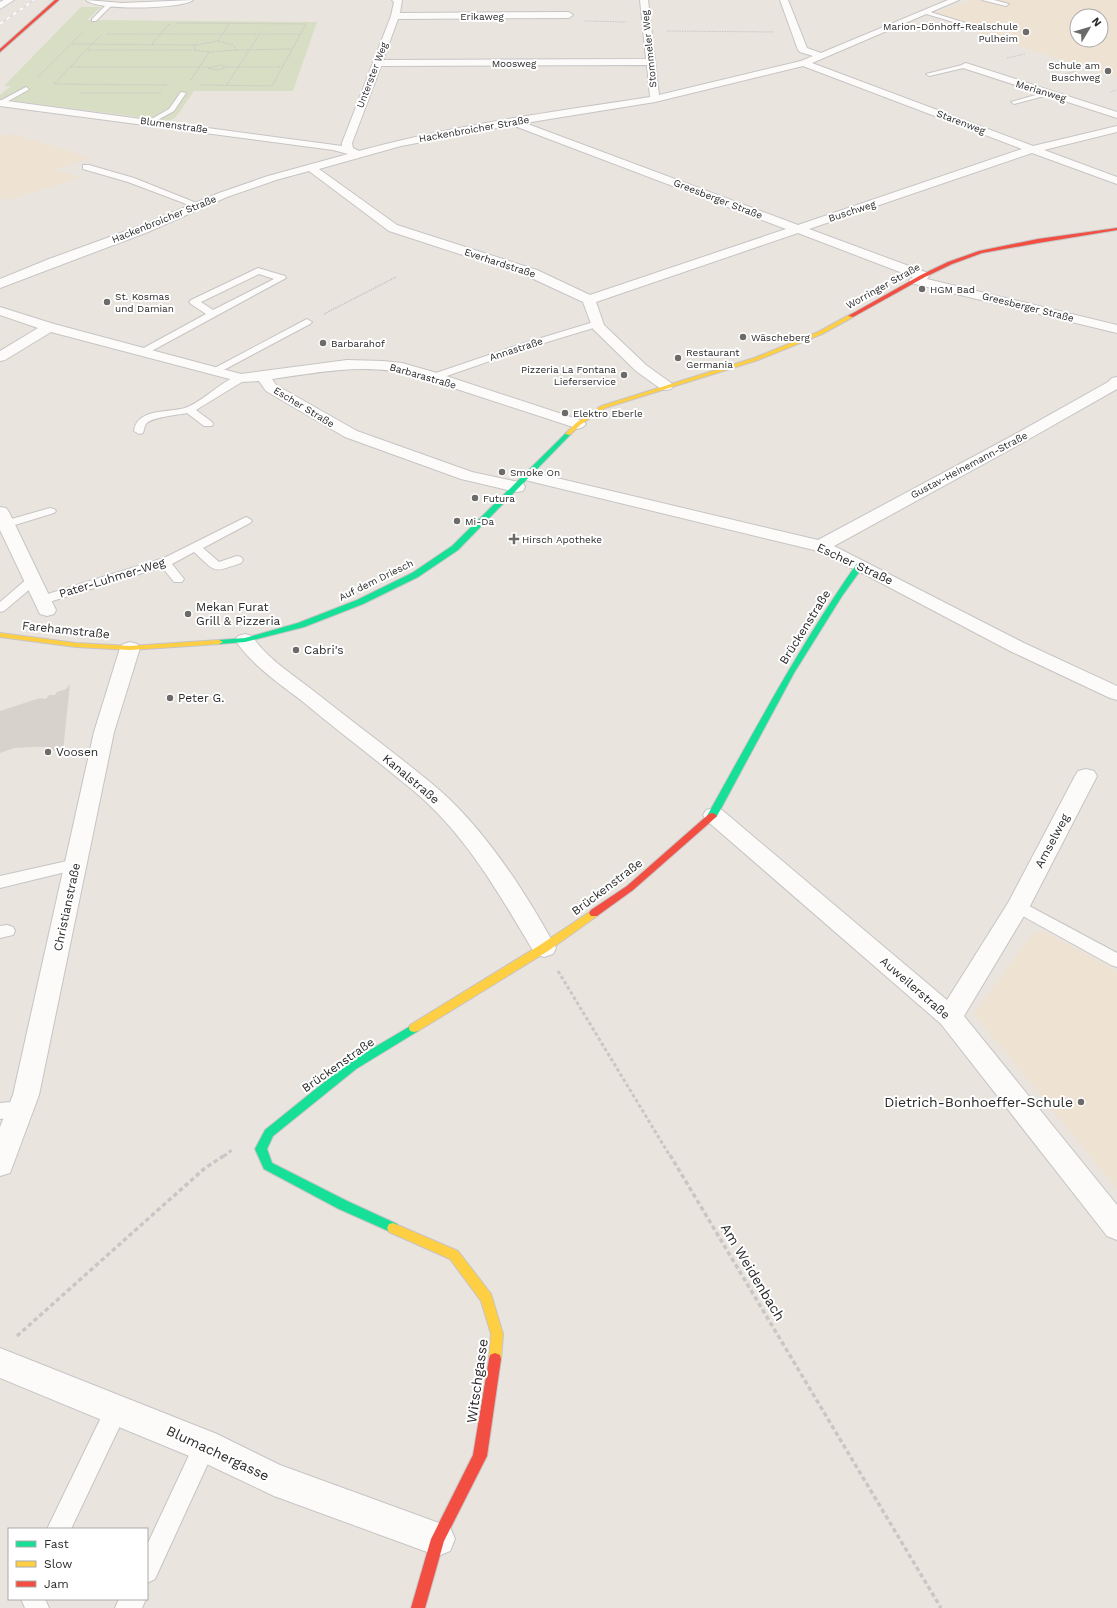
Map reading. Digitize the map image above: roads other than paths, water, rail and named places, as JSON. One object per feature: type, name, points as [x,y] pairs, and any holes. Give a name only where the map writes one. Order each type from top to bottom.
[{"type":"main road","points":[[0,51],[57,0]]},
{"type":"main road","name":"Worringer Straße","points":[[666,386],[756,359],[820,333],[920,278],[950,263],[981,252],[1038,241],[1117,229]]},
{"type":"main road","name":"Auf dem Driesch","points":[[130,648],[245,640],[301,625],[360,602],[415,576],[455,548],[578,424],[603,407],[666,386]]},
{"type":"main road","name":"Brückenstraße","points":[[269,1133],[352,1066],[544,948],[630,888],[714,815],[790,673],[838,596],[862,564]]},
{"type":"main road","name":"Farehamstraße","points":[[0,635],[76,645],[130,648]]},
{"type":"main road","name":"Witschgasse","points":[[269,1133],[261,1149],[268,1166],[343,1204],[454,1256],[487,1298],[497,1334],[494,1370],[480,1456],[438,1538],[418,1608]]},
{"type":"street","points":[[90,0],[98,3],[110,4],[156,4],[189,0]]},
{"type":"street","name":"Unterster Weg","points":[[352,152],[347,143],[395,16],[397,0]]},
{"type":"street","name":"Stommeler Weg","points":[[644,0],[655,99]]},
{"type":"street","points":[[784,0],[803,50],[822,56]]},
{"type":"street","name":"Hackenbroicher Straße","points":[[0,284],[200,206],[223,195],[310,168],[352,152],[513,122],[655,99],[729,82],[822,56],[956,0]]},
{"type":"street","name":"Erikaweg","points":[[395,16],[569,15]]},
{"type":"street","name":"Moosweg","points":[[377,63],[651,62]]},
{"type":"street","name":"Starenweg","points":[[804,62],[1117,181]]},
{"type":"street","name":"Merianweg","points":[[966,66],[1117,115]]},
{"type":"street","name":"Blumenstraße","points":[[0,103],[333,147],[352,152]]},
{"type":"street","name":"Greesberger Straße","points":[[513,122],[797,229],[920,278],[1117,329]]},
{"type":"street","name":"Buschweg","points":[[590,300],[1033,149],[1117,128]]},
{"type":"street","name":"Everhardstraße","points":[[310,168],[393,228],[532,273],[590,300]]},
{"type":"street","points":[[590,300],[598,324],[641,368],[666,386]]},
{"type":"street","name":"Escher Straße","points":[[0,311],[49,327],[241,378],[263,376],[271,388],[351,434],[467,476],[522,482],[820,546],[862,564],[960,617],[1117,694]]},
{"type":"street","points":[[0,357],[49,327]]},
{"type":"street","name":"Barbarastraße","points":[[263,376],[328,366],[361,364],[385,365],[434,377],[578,424]]},
{"type":"street","name":"Gustav-Heinemann-Straße","points":[[820,546],[1116,384]]},
{"type":"street","points":[[3,518],[44,605]]},
{"type":"street","name":"Kanalstraße","points":[[245,640],[251,650],[424,788],[450,813],[496,869],[544,948]]},
{"type":"street","name":"Christianstraße","points":[[0,1164],[10,1110],[26,1095],[104,732],[130,648]]},
{"type":"street","name":"Amselweg","points":[[950,1017],[1018,906],[1086,776]]},
{"type":"street","name":"Auweilerstraße","points":[[714,815],[950,1017],[1117,1227]]},
{"type":"street","name":"Blumachergasse","points":[[6,1352],[117,1409],[205,1446],[274,1479],[438,1538]]},
{"type":"lane","points":[[985,0],[1006,4]]},
{"type":"lane","points":[[94,20],[110,4]]},
{"type":"lane","points":[[925,12],[969,25]]},
{"type":"lane","points":[[928,74],[966,66]]},
{"type":"lane","points":[[0,103],[26,89]]},
{"type":"lane","points":[[150,122],[172,110],[184,93]]},
{"type":"lane","points":[[1014,102],[1050,93]]},
{"type":"lane","points":[[86,166],[131,180],[200,206]]},
{"type":"lane","points":[[143,352],[211,316],[282,278],[258,271],[194,302],[209,312],[211,316]]},
{"type":"lane","points":[[214,371],[307,322]]},
{"type":"lane","name":"Annastraße","points":[[434,377],[520,347],[598,324]]},
{"type":"lane","points":[[139,431],[140,424],[150,418],[188,410],[241,378]]},
{"type":"lane","points":[[188,410],[208,424]]},
{"type":"lane","points":[[3,518],[50,511]]},
{"type":"lane","name":"Pater-Luhmer-Weg","points":[[44,605],[164,562],[246,521]]},
{"type":"lane","points":[[196,547],[217,567],[237,560]]},
{"type":"lane","points":[[164,562],[178,579]]},
{"type":"lane","points":[[0,608],[32,581]]},
{"type":"lane","points":[[0,882],[76,864]]},
{"type":"lane","points":[[1018,906],[1117,961]]},
{"type":"lane","points":[[59,1528],[117,1409]]},
{"type":"lane","points":[[148,1569],[205,1446]]},
{"type":"lane","points":[[127,1608],[133,1600]]},
{"type":"railway","points":[[0,24],[34,0]]},
{"type":"place","name":"Marion-Dönhoff-Realschule Pulheim","points":[[1026,32]]},
{"type":"place","name":"Schule am Buschweg","points":[[1108,71]]},
{"type":"place","name":"HGM Bad","points":[[922,289]]},
{"type":"place","name":"St. Kosmas und Damian","points":[[107,302]]},
{"type":"place","name":"Wäscheberg","points":[[743,337]]},
{"type":"place","name":"Barbarahof","points":[[323,343]]},
{"type":"place","name":"Restaurant Germania","points":[[678,358]]},
{"type":"place","name":"Pizzeria La Fontana Lieferservice","points":[[624,375]]},
{"type":"place","name":"Elektro Eberle","points":[[565,413]]},
{"type":"place","name":"Smoke On","points":[[502,472]]},
{"type":"place","name":"Futura","points":[[475,498]]},
{"type":"place","name":"Mi-Da","points":[[457,521]]},
{"type":"place","name":"Hirsch Apotheke","points":[[514,539]]},
{"type":"place","name":"Mekan Furat Grill & Pizzeria","points":[[188,614]]},
{"type":"place","name":"Cabri's","points":[[296,650]]},
{"type":"place","name":"Peter G.","points":[[170,698]]},
{"type":"place","name":"Voosen","points":[[48,752]]},
{"type":"place","name":"Dietrich-Bonhoeffer-Schule","points":[[1081,1102]]}]
